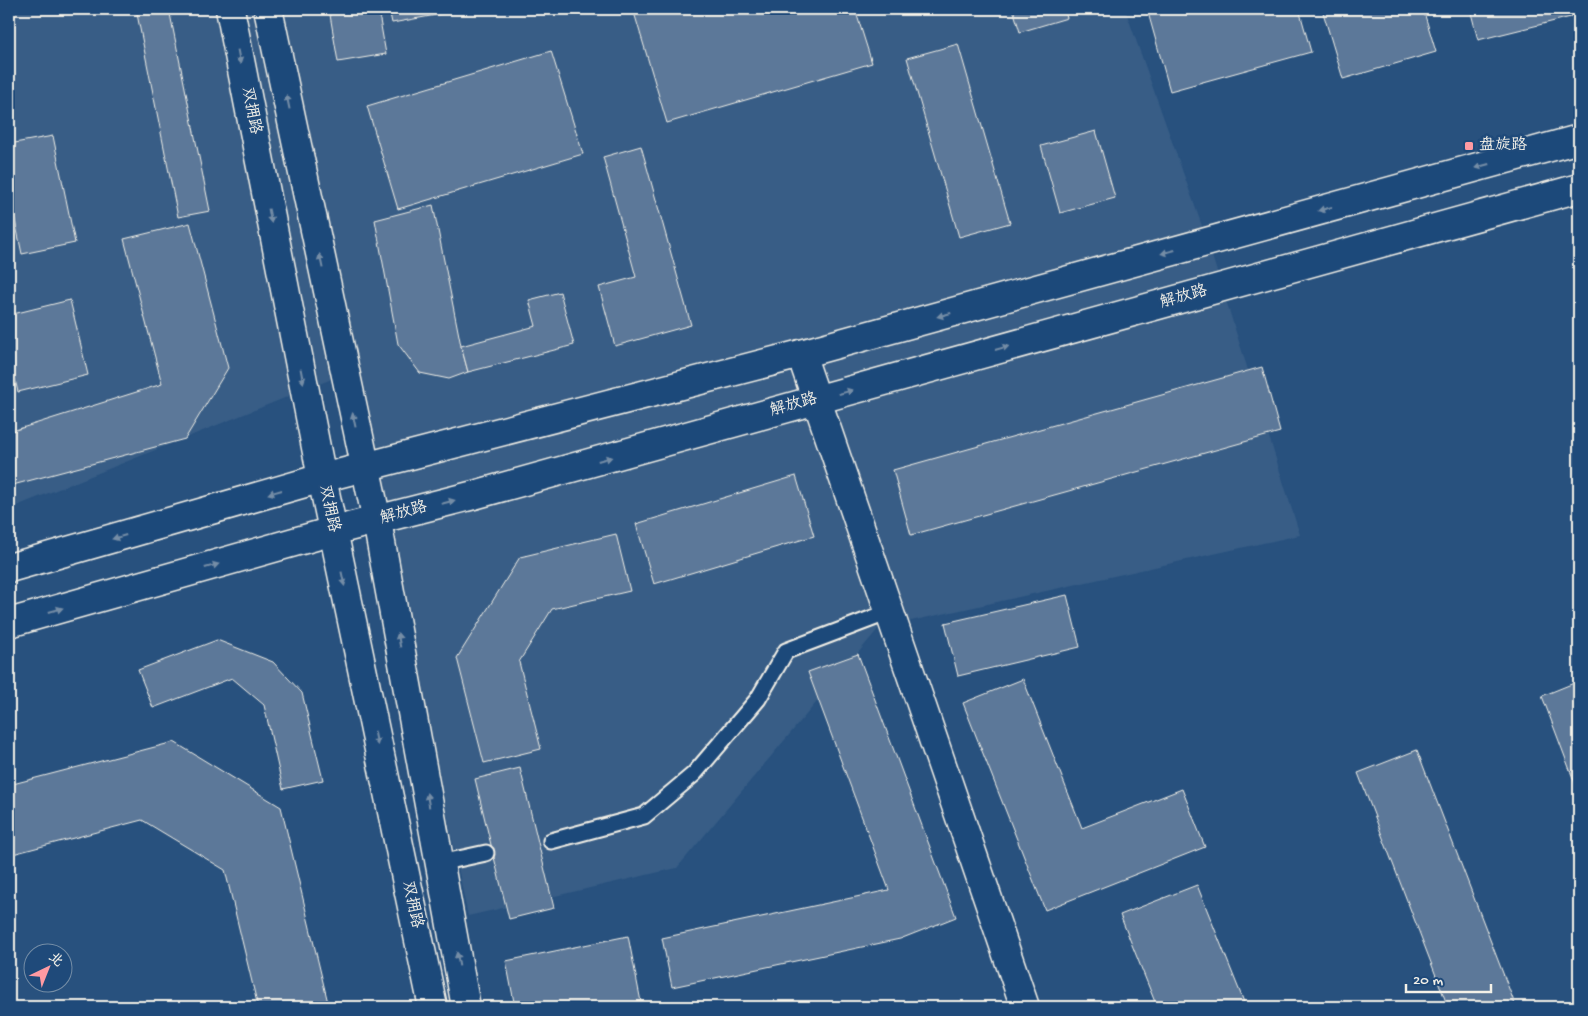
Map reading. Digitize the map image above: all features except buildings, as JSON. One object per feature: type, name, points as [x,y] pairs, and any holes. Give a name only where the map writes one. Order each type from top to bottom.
[{"type":"main road","name":"双拥路","points":[[230,9],[322,478],[433,1007]]},
{"type":"main road","points":[[268,9],[364,468],[377,521],[466,1007]]},
{"type":"main road","points":[[9,568],[322,478],[801,354],[1579,139]]},
{"type":"main road","name":"解放路","points":[[9,623],[333,531],[377,521],[1579,188]]},
{"type":"main road","points":[[801,354],[1025,1007]]},
{"type":"lane","points":[[550,841],[575,836],[644,816],[694,774],[758,699],[786,652],[889,612]]},
{"type":"lane","points":[[440,863],[486,853]]},
{"type":"shaded area","points":[[9,9],[1125,9],[1207,240],[1300,535],[879,628],[677,868],[468,916],[354,370],[9,509]]},
{"type":"place","name":"盘旋路","points":[[1469,146]]}]
